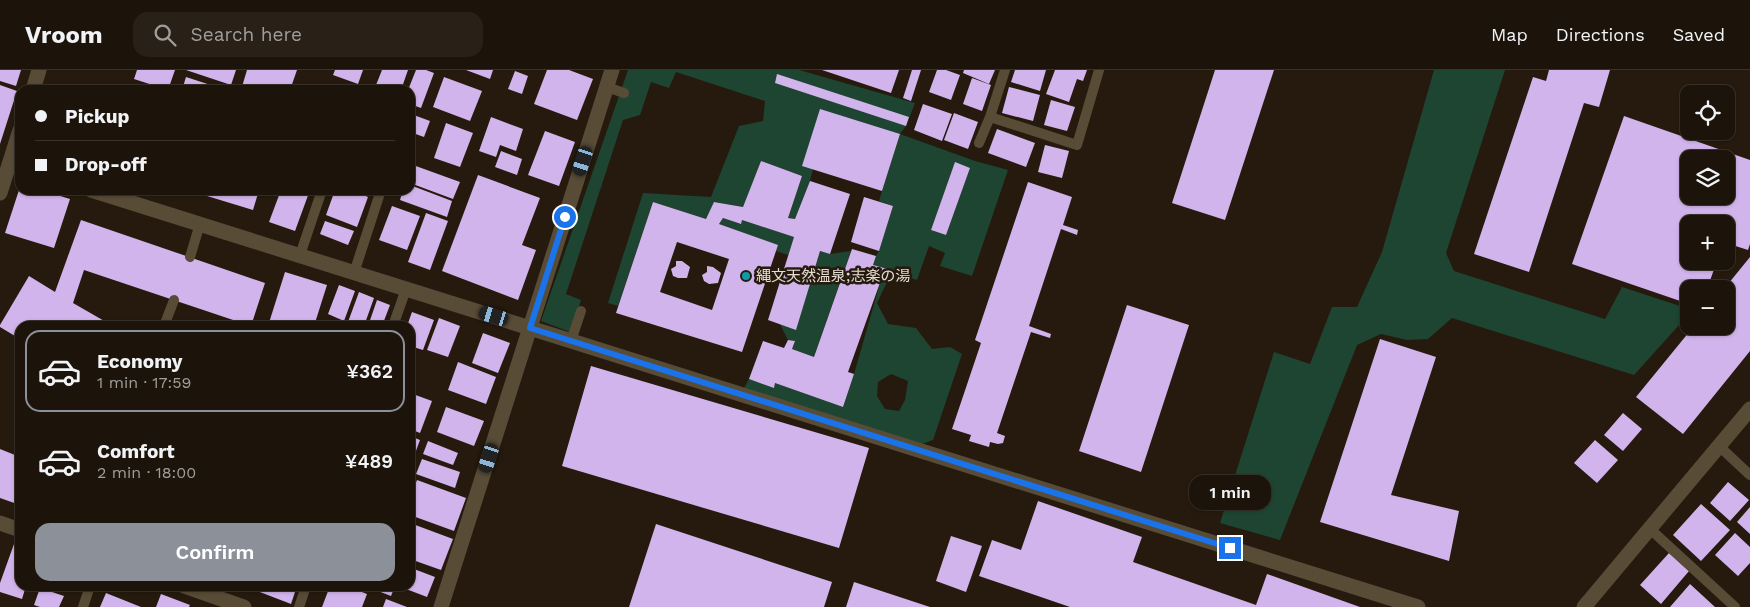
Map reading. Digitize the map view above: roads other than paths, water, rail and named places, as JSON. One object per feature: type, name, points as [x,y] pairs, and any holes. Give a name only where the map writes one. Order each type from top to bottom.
[{"type":"street","points":[[34,85],[39,70]]},
{"type":"street","points":[[442,607],[612,70]]},
{"type":"street","points":[[0,193],[15,147]]},
{"type":"street","points":[[108,195],[1418,607]]},
{"type":"street","points":[[1584,607],[1750,409]]},
{"type":"street","points":[[0,523],[15,528]]},
{"type":"street","points":[[198,591],[244,607]]},
{"type":"lane","points":[[978,143],[990,117],[1005,70]]},
{"type":"lane","points":[[990,117],[1077,145],[1099,70]]},
{"type":"lane","points":[[607,86],[624,93]]},
{"type":"lane","points":[[300,255],[320,195]]},
{"type":"lane","points":[[354,272],[380,195]]},
{"type":"lane","points":[[190,257],[200,224]]},
{"type":"lane","points":[[395,321],[406,289]]},
{"type":"lane","points":[[166,321],[174,300]]},
{"type":"lane","points":[[571,341],[580,311]]},
{"type":"lane","points":[[1719,446],[1750,475]]},
{"type":"lane","points":[[1649,528],[1735,607]]},
{"type":"lane","points":[[82,607],[88,591]]},
{"type":"lane","points":[[298,607],[304,591]]},
{"type":"place","name":"縄文天然温泉;志楽の湯","points":[[746,276]]}]
